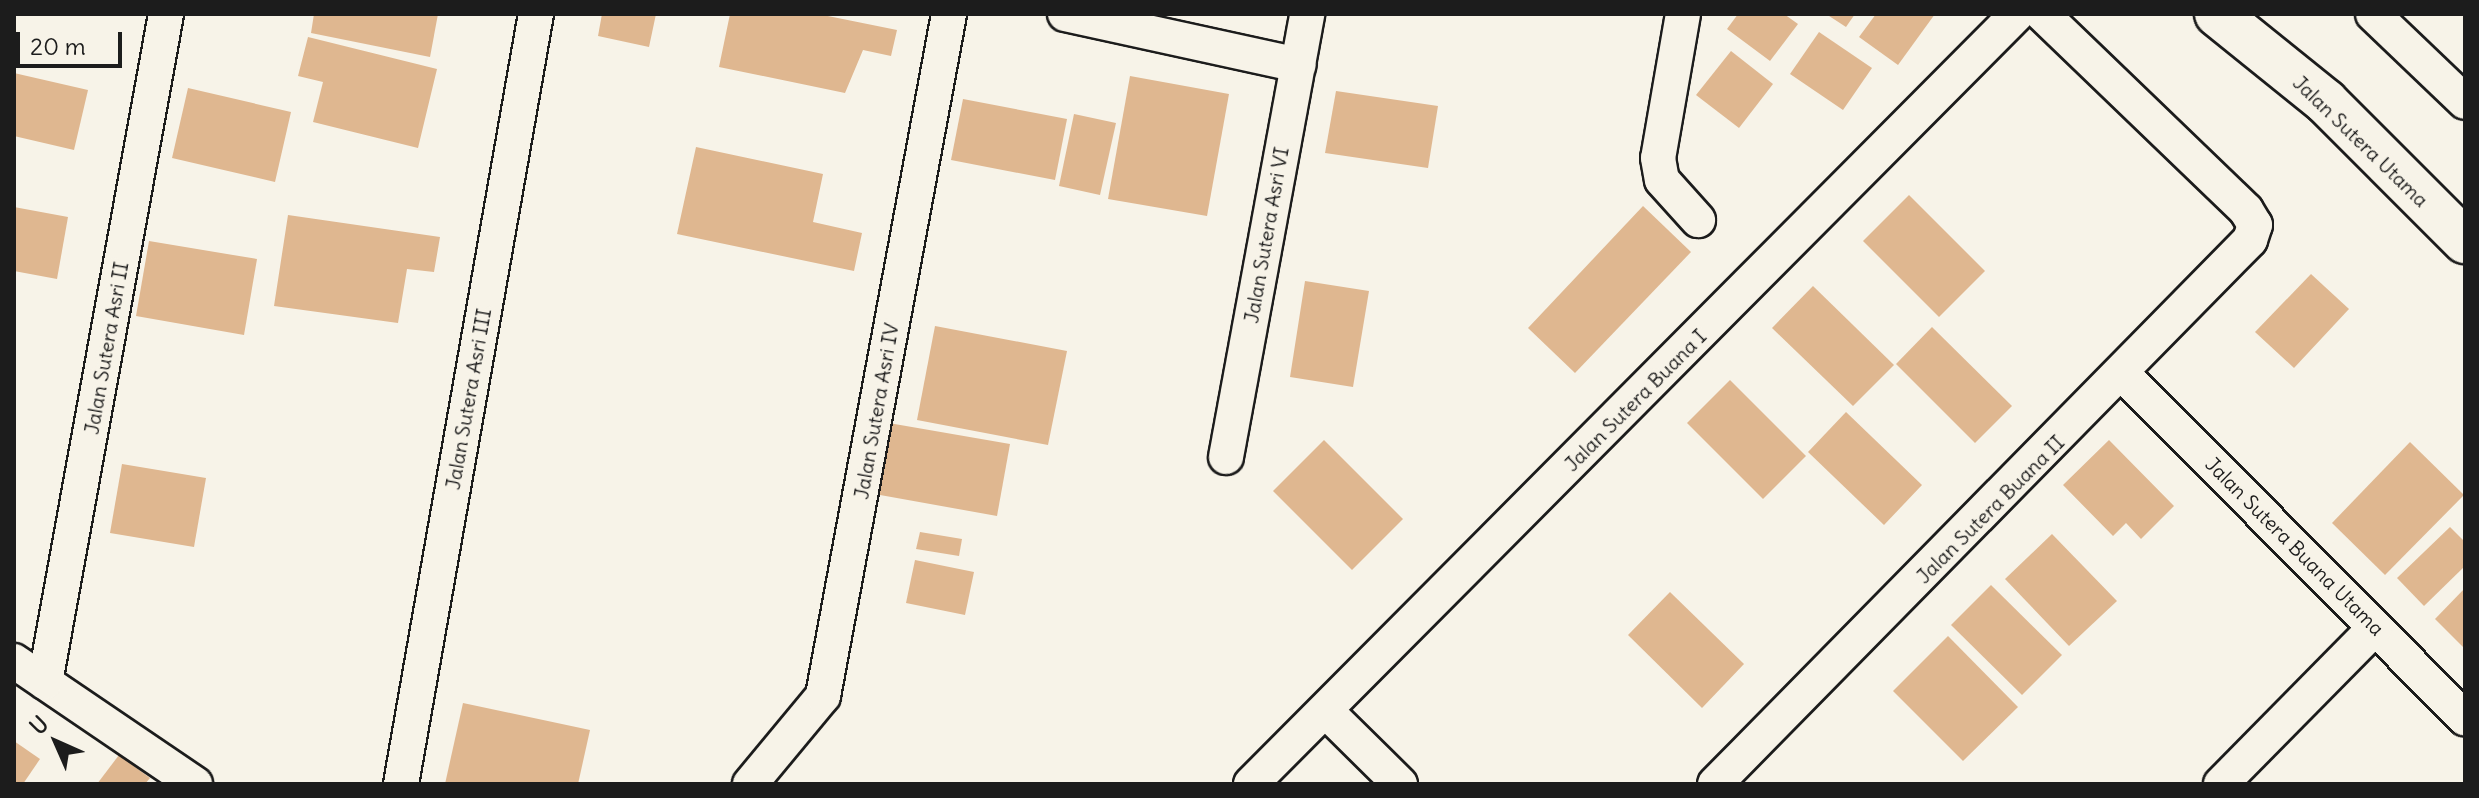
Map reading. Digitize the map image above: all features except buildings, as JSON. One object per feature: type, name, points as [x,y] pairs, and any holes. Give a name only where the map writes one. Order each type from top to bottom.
[{"type":"street","name":"Jalan Sutera Asri II","points":[[45,682],[166,14]]},
{"type":"street","name":"Jalan Sutera Asri III","points":[[401,784],[536,14]]},
{"type":"street","name":"Jalan Sutera Asri IV","points":[[750,784],[823,696],[949,14]]},
{"type":"street","points":[[1065,14],[1298,65]]},
{"type":"street","name":"Jalan Sutera Asri VI","points":[[1226,457],[1307,14]]},
{"type":"street","points":[[1683,14],[1658,158],[1662,180],[1698,220]]},
{"type":"street","name":"Jalan Sutera Buana I","points":[[1251,784],[2017,14]]},
{"type":"street","name":"Jalan Sutera Buana II","points":[[1715,784],[2124,375],[2255,225],[2042,14]]},
{"type":"street","name":"Jalan Sutera Utama","points":[[2217,14],[2326,102],[2465,241]]},
{"type":"street","points":[[2378,18],[2465,102]]},
{"type":"street","name":"Jalan Sutera Buana Utama","points":[[2124,375],[2465,718]]},
{"type":"street","points":[[2221,784],[2375,628]]},
{"type":"street","points":[[14,661],[195,784]]},
{"type":"street","points":[[1326,711],[1400,784]]}]
